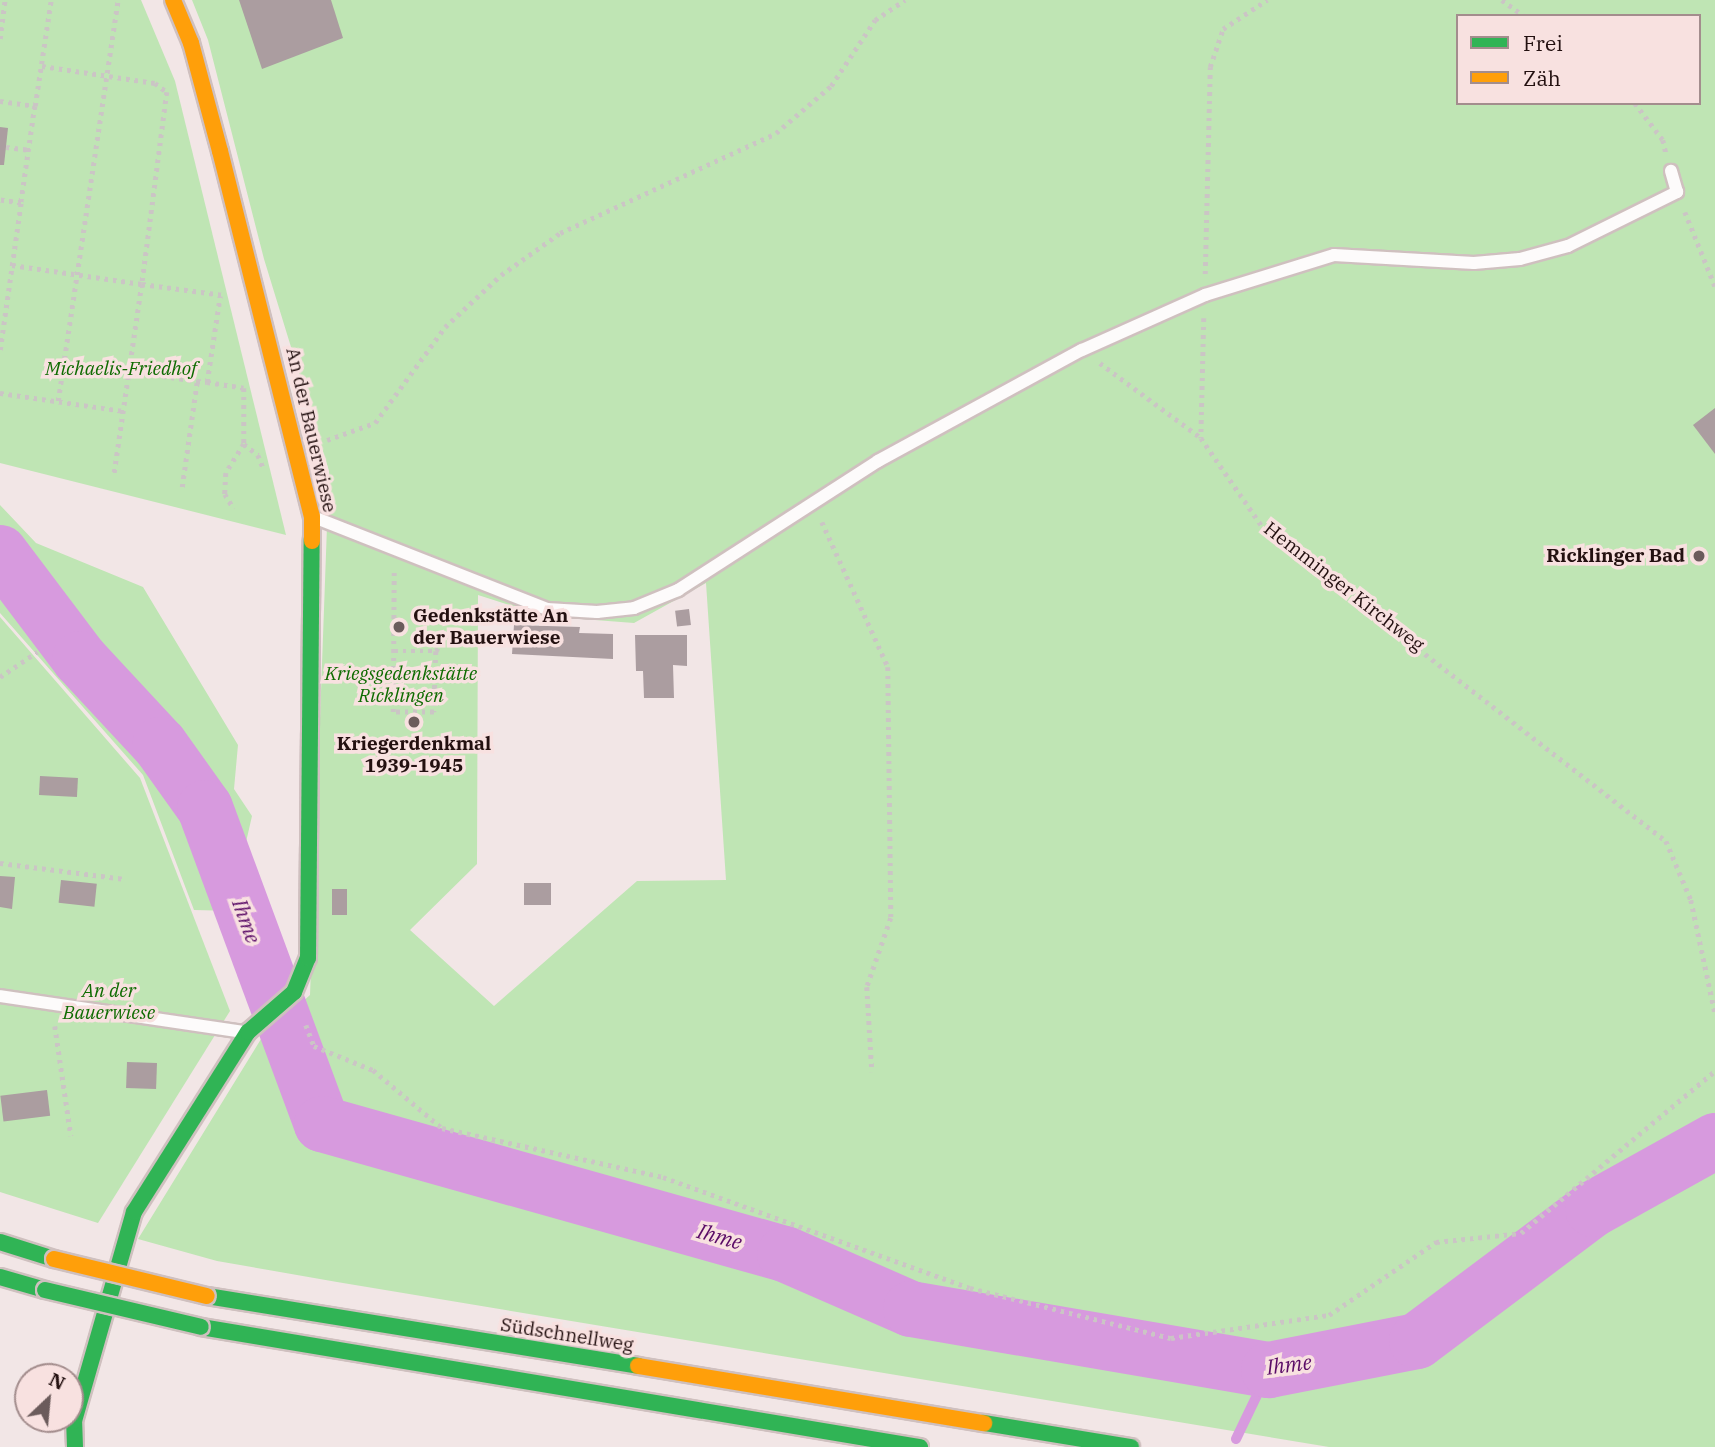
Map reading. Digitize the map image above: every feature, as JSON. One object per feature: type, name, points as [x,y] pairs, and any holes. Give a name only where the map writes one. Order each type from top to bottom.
[{"type":"main road","name":"An der Bauerwiese","points":[[75,1447],[74,1421],[134,1212],[253,1029],[294,992],[308,958],[312,516],[191,43],[173,0]]},
{"type":"main road","name":"Südschnellweg","points":[[0,1242],[54,1259],[207,1296],[1131,1447]]},
{"type":"main road","points":[[0,1277],[201,1327],[920,1447]]},
{"type":"lane","points":[[312,516],[547,609],[597,612],[634,608],[678,590],[813,502],[1082,350],[1205,295],[1334,255],[1474,263],[1520,258],[1568,246],[1677,192],[1671,171]]},
{"type":"lane","points":[[0,996],[253,1029]]},
{"type":"path","points":[[0,39],[5,0]]},
{"type":"path","points":[[0,350],[51,0]]},
{"type":"path","points":[[58,401],[118,0]]},
{"type":"path","points":[[297,450],[375,423],[445,327],[501,275],[560,233],[776,133],[831,86],[875,20],[905,0]]},
{"type":"path","points":[[1200,438],[1210,67],[1223,29],[1267,0]]},
{"type":"path","points":[[1502,0],[1521,14]]},
{"type":"path","points":[[42,66],[155,83],[167,92],[114,475]]},
{"type":"path","points":[[0,101],[36,106]]},
{"type":"path","points":[[1637,105],[1663,140],[1671,171]]},
{"type":"path","points":[[6,147],[29,150]]},
{"type":"path","points":[[1677,192],[1715,286]]},
{"type":"path","points":[[0,200],[21,203]]},
{"type":"path","points":[[12,265],[227,295]]},
{"type":"path","points":[[207,382],[220,296]]},
{"type":"path","name":"Hemminger Kirchweg","points":[[1082,350],[1200,438],[1264,528],[1666,841],[1691,900],[1715,1013]]},
{"type":"path","points":[[129,371],[244,388],[244,444],[226,472],[225,494],[234,509]]},
{"type":"path","points":[[182,487],[197,381]]},
{"type":"path","points":[[0,393],[123,411]]},
{"type":"path","points":[[244,444],[258,455],[266,474]]},
{"type":"path","points":[[813,502],[888,667],[891,918],[867,986],[872,1072]]},
{"type":"path","points":[[394,548],[393,712],[434,712],[436,651],[444,636]]},
{"type":"path","points":[[394,651],[436,651]]},
{"type":"path","points":[[0,677],[37,652]]},
{"type":"path","points":[[0,863],[125,879]]},
{"type":"path","points":[[294,992],[314,1046],[373,1070],[442,1128],[663,1177],[970,1288],[1171,1338],[1329,1315],[1436,1242],[1521,1233],[1715,1071]]},
{"type":"path","points":[[52,1004],[71,1136]]},
{"type":"green space","name":"Michaelis-Friedhof","points":[[0,0],[141,0],[175,81],[286,535],[0,463]]},
{"type":"green space","name":"Kriegsgedenkstätte Ricklingen","points":[[192,0],[1715,0],[1715,1447],[1329,1447],[337,1282],[217,1261],[138,1239],[261,1039],[310,995],[329,471],[264,259],[208,40]],"holes":[[[706,583],[726,880],[637,881],[494,1006],[410,930],[477,864],[478,595],[543,616],[634,623]]]},
{"type":"green space","points":[[0,505],[36,543],[143,587],[238,745],[234,789],[252,816],[238,877],[209,802],[166,740],[88,658],[11,551],[0,543]]},
{"type":"green space","points":[[0,561],[76,664],[158,748],[201,811],[235,911],[194,910],[143,775],[0,613]]},
{"type":"green space","name":"An der Bauerwiese","points":[[0,617],[140,778],[230,1011],[98,1223],[0,1192]]},
{"type":"building","points":[[239,0],[331,0],[343,38],[262,69]]},
{"type":"building","points":[[0,127],[8,128],[4,165],[0,165]]},
{"type":"building","points":[[1715,408],[1715,454],[1693,425]]},
{"type":"building","points":[[689,609],[691,625],[677,627],[675,611]]},
{"type":"building","points":[[514,625],[580,627],[579,633],[613,634],[613,659],[512,654]]},
{"type":"building","points":[[635,635],[687,635],[687,666],[673,665],[674,698],[644,698],[643,671],[636,671]]},
{"type":"building","points":[[40,776],[78,778],[77,797],[39,795]]},
{"type":"building","points":[[0,876],[15,877],[12,909],[0,907]]},
{"type":"building","points":[[61,880],[97,884],[94,907],[59,903]]},
{"type":"building","points":[[524,883],[551,883],[551,905],[524,905]]},
{"type":"building","points":[[332,889],[347,889],[347,915],[332,915]]},
{"type":"building","points":[[127,1062],[157,1063],[156,1089],[126,1088]]},
{"type":"building","points":[[47,1090],[50,1116],[4,1122],[0,1096]]},
{"type":"waterway","name":"Ihme","points":[[0,553],[80,659],[160,745],[205,808],[322,1124],[785,1254],[911,1309],[1269,1370],[1417,1341],[1593,1209],[1715,1141]]},
{"type":"waterway","points":[[1236,1439],[1269,1370]]},
{"type":"traffic: fast","points":[[75,1447],[74,1421],[134,1212],[248,1032],[294,992],[308,958],[312,541]]},
{"type":"traffic: fast","points":[[0,1242],[54,1259]]},
{"type":"traffic: fast","points":[[0,1277],[45,1290]]},
{"type":"traffic: fast","points":[[45,1290],[201,1327]]},
{"type":"traffic: fast","points":[[207,1296],[638,1366]]},
{"type":"traffic: fast","points":[[201,1327],[920,1447]]},
{"type":"traffic: fast","points":[[984,1423],[1131,1447]]},
{"type":"traffic: slow","points":[[173,0],[191,43],[220,151],[312,516],[312,541]]},
{"type":"traffic: slow","points":[[54,1259],[207,1296]]},
{"type":"traffic: slow","points":[[638,1366],[984,1423]]},
{"type":"place","name":"Ricklinger Bad","points":[[1699,556]]},
{"type":"place","name":"Gedenkstätte An der Bauerwiese","points":[[399,627]]},
{"type":"place","name":"Kriegerdenkmal 1939-1945","points":[[414,722]]}]
